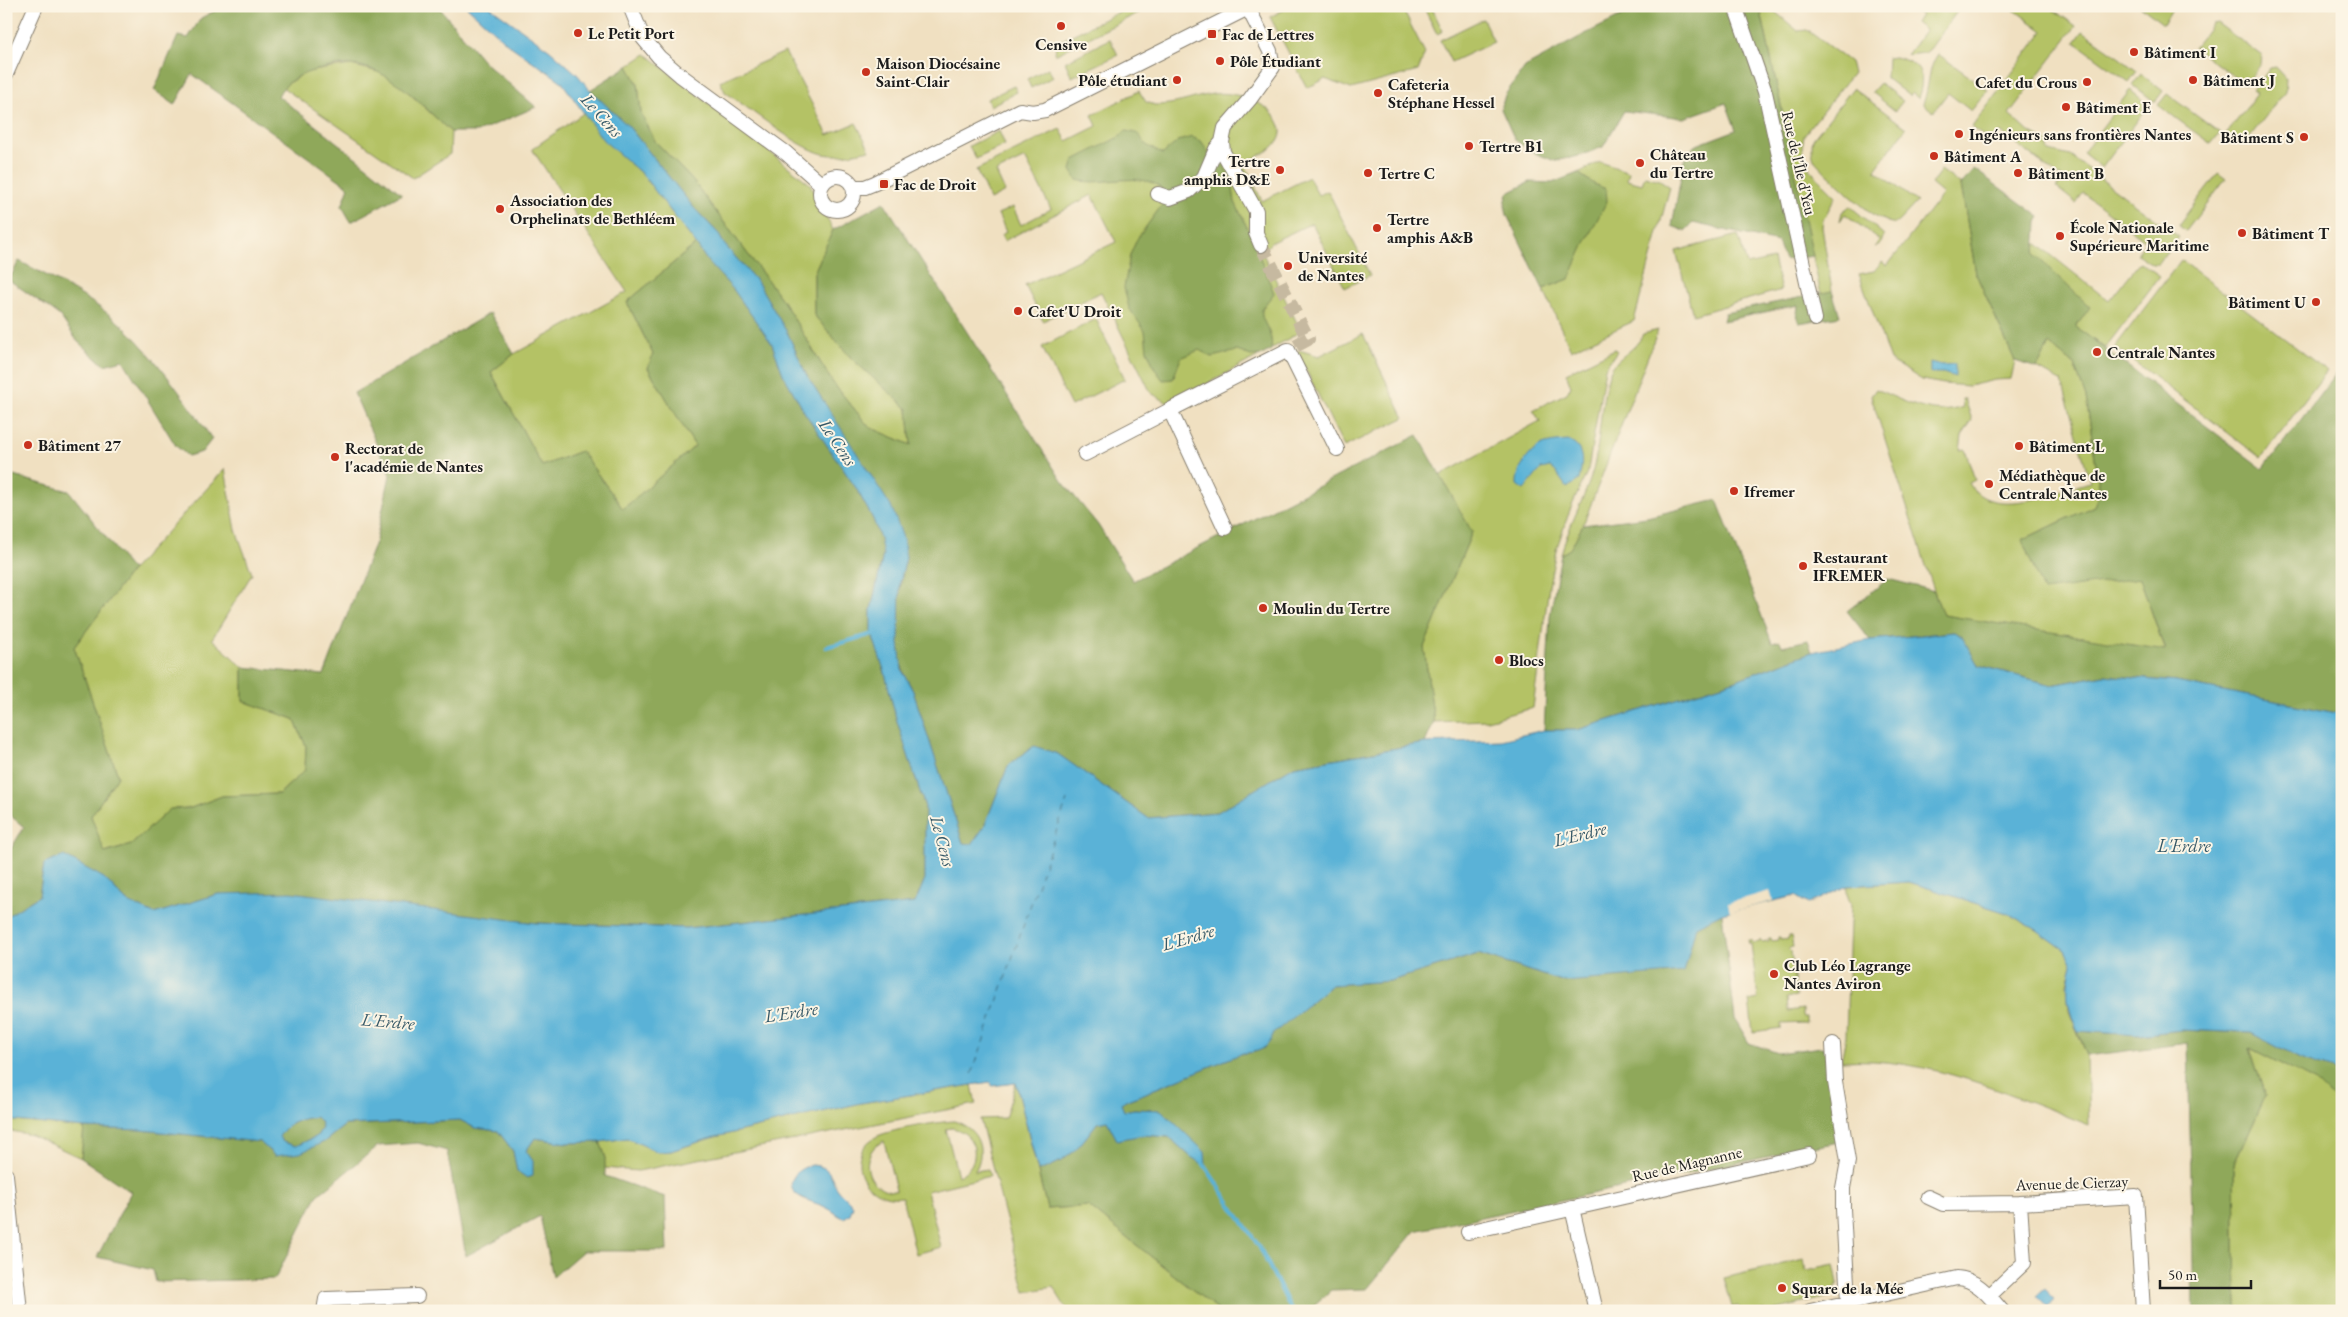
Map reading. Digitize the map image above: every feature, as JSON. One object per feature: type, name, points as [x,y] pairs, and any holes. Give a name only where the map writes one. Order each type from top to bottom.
[{"type":"street","points":[[6,74],[36,6]]},
{"type":"street","points":[[630,6],[643,38],[659,57],[680,76],[786,153],[822,185]]},
{"type":"street","points":[[853,187],[865,188],[1020,110],[1040,112],[1045,110],[1249,7],[1270,51],[1272,67],[1250,99],[1225,128],[1222,142],[1223,152],[1256,211],[1256,233],[1262,245]]},
{"type":"street","name":"Rue de l'Île d'Yeu","points":[[1737,12],[1765,92],[1815,318]]},
{"type":"street","points":[[1158,194],[1170,198],[1189,191],[1204,177],[1216,150],[1222,142]]},
{"type":"street","points":[[839,176],[846,178],[853,187],[854,196],[851,203],[844,208],[830,208],[824,202],[821,194],[822,185],[828,179],[839,176]]},
{"type":"street","points":[[1086,454],[1288,350],[1337,449]]},
{"type":"street","points":[[1170,410],[1225,528]]},
{"type":"street","points":[[1833,1044],[1834,1082],[1848,1161],[1843,1188],[1848,1302]]},
{"type":"street","name":"Rue de Magnanne","points":[[1468,1232],[1809,1155]]},
{"type":"street","points":[[6,1175],[20,1311]]},
{"type":"street","name":"Avenue de Cierzay","points":[[1928,1197],[1943,1204],[2020,1203],[2136,1196],[2143,1311]]},
{"type":"street","points":[[1989,1296],[2024,1263],[2020,1203]]},
{"type":"street","points":[[1572,1208],[1596,1311]]},
{"type":"street","points":[[1810,1311],[1957,1278],[1973,1282],[2002,1311]]},
{"type":"street","points":[[324,1311],[326,1299],[417,1296]]},
{"type":"green space","points":[[224,6],[438,6],[485,63],[536,107],[477,132],[451,132],[406,90],[380,73],[366,68],[351,65],[311,71],[289,82],[278,96],[402,194],[351,222],[342,206],[349,187],[192,74],[175,105],[154,90],[178,36],[188,38],[201,18]]},
{"type":"green space","points":[[1131,6],[1152,6],[1055,55],[1056,43]]},
{"type":"green space","points":[[1291,6],[1401,6],[1425,53],[1418,71],[1351,89],[1325,79],[1307,88],[1270,17]]},
{"type":"green space","points":[[1423,6],[1431,6],[1443,31],[1437,34]]},
{"type":"green space","points":[[1628,6],[1760,7],[1813,256],[1785,260],[1778,242],[1693,223],[1685,231],[1672,226],[1684,160],[1694,146],[1736,130],[1726,103],[1684,118],[1624,111],[1603,147],[1579,156],[1555,161],[1532,152],[1515,140],[1501,109],[1505,95],[1525,67],[1630,12]]},
{"type":"green space","points":[[1760,6],[1768,6],[1798,31],[1807,30],[1850,62],[1853,73],[1804,135],[1802,148],[1804,159],[1810,170],[1836,196],[1823,220],[1822,227],[1832,291],[1821,295]]},
{"type":"green space","points":[[1909,6],[1961,6],[1930,49],[1925,53],[1907,55],[1925,30],[1916,23],[1921,15]]},
{"type":"green space","points":[[2009,6],[2048,6],[2076,26],[2009,114],[2029,132],[2047,141],[2049,151],[2070,156],[2179,237],[2158,264],[2152,264],[2137,254],[2146,241],[2086,195],[2083,193],[2076,203],[2057,188],[2063,179],[2003,134],[2000,132],[1992,143],[1972,127],[2043,31]]},
{"type":"green space","points":[[2140,6],[2174,6],[2163,24]]},
{"type":"green space","points":[[1483,19],[1494,42],[1451,62],[1440,40]]},
{"type":"green space","points":[[2217,23],[2262,56],[2261,64],[2245,85],[2194,47],[2212,24]]},
{"type":"green space","points":[[2083,31],[2137,71],[2129,82],[2075,42]]},
{"type":"green space","points":[[1110,39],[1118,55],[1072,77],[1065,62]]},
{"type":"green space","points":[[785,52],[828,135],[856,123],[870,150],[839,155],[820,153],[797,142],[725,92],[720,81]]},
{"type":"green space","points":[[646,54],[810,184],[833,230],[814,273],[814,315],[852,359],[908,409],[911,445],[869,427],[833,383],[783,301],[693,181],[655,141],[641,113],[638,84],[628,66]]},
{"type":"green space","points":[[1938,54],[1988,90],[1971,111],[1948,93],[1933,112],[1923,103],[1930,72]]},
{"type":"green space","points":[[1894,57],[1910,62],[1919,70],[1922,82],[1918,98],[1912,93],[1909,96],[1886,78],[1887,58]]},
{"type":"green space","points":[[351,65],[378,72],[396,81],[451,132],[450,154],[413,178],[282,87],[306,72]]},
{"type":"green space","points":[[628,66],[638,84],[641,113],[655,141],[693,181],[783,301],[833,383],[869,427],[911,445],[908,409],[852,359],[814,315],[814,273],[833,230],[884,202],[1062,481],[1098,525],[1133,581],[1418,435],[1472,532],[1424,647],[1434,722],[1425,743],[1294,766],[1218,812],[1148,818],[1058,754],[1034,747],[1008,766],[984,827],[972,845],[963,843],[900,657],[897,614],[906,558],[806,374],[788,334],[758,283],[724,244],[718,233],[694,208],[629,127],[590,90]]},
{"type":"green space","points":[[2276,67],[2286,78],[2285,92],[2244,144],[2235,143],[2225,136],[2257,94],[2253,91],[2270,68]]},
{"type":"green space","points":[[1048,68],[1053,77],[1031,88],[1027,79]]},
{"type":"green space","points":[[2141,74],[2163,91],[2155,102],[2133,85]]},
{"type":"green space","points":[[1880,83],[1903,101],[1895,111],[1872,92]]},
{"type":"green space","points":[[1014,86],[1017,92],[990,106],[987,99]]},
{"type":"green space","points":[[1853,88],[1906,128],[1875,170],[1917,202],[1897,223],[1878,217],[1854,199],[1815,161],[1813,156],[1813,139]]},
{"type":"green space","points":[[2130,90],[2149,105],[2102,168],[2083,153]]},
{"type":"green space","points":[[1139,91],[1146,102],[1155,105],[1181,102],[1215,94],[1227,94],[1241,96],[1267,109],[1274,115],[1280,126],[1281,133],[1279,139],[1270,149],[1244,163],[1262,201],[1309,177],[1318,195],[1328,191],[1370,275],[1345,288],[1312,223],[1272,242],[1262,252],[1301,331],[1170,404],[1151,393],[1101,292],[1043,321],[1025,285],[1116,242],[1092,195],[1004,241],[1001,235],[1006,232],[998,214],[1013,207],[1021,225],[1051,209],[1025,158],[996,172],[1005,192],[990,200],[976,170],[1060,129],[1067,141],[1097,126],[1092,115]]},
{"type":"green space","points":[[2167,94],[2220,133],[2211,144],[2158,105]]},
{"type":"green space","points":[[585,112],[604,140],[642,174],[696,244],[627,302],[653,354],[648,368],[695,446],[623,509],[581,451],[542,466],[491,372],[514,354],[627,292],[532,149]]},
{"type":"green space","points":[[999,131],[1005,145],[976,159],[969,146]]},
{"type":"green space","points":[[1126,131],[1136,133],[1148,146],[1163,154],[1178,141],[1192,137],[1202,142],[1209,154],[1223,163],[1232,182],[1235,202],[1254,242],[1274,293],[1262,310],[1271,338],[1271,350],[1262,355],[1251,356],[1237,351],[1212,357],[1199,350],[1181,358],[1173,379],[1163,380],[1155,369],[1147,350],[1145,331],[1129,308],[1124,288],[1130,255],[1137,239],[1167,198],[1160,188],[1151,182],[1127,180],[1088,182],[1077,180],[1071,170],[1074,160],[1119,137]]},
{"type":"green space","points":[[1600,162],[1629,172],[1627,180],[1642,184],[1645,176],[1660,180],[1670,187],[1634,321],[1571,350],[1543,289],[1569,279],[1606,189],[1594,184],[1578,173]]},
{"type":"green space","points":[[1974,169],[2040,217],[2037,222],[2035,255],[2090,307],[2076,327],[2263,469],[2342,366],[2342,714],[2176,682],[2104,675],[2052,685],[1978,665],[1962,637],[1954,632],[1870,640],[1847,611],[1888,579],[1934,591],[1943,615],[2165,650],[2140,578],[2043,591],[2022,540],[2094,506],[2100,491],[2086,397],[2074,365],[2049,344],[2037,368],[2015,361],[1976,274],[1961,185]]},
{"type":"green space","points":[[1941,170],[1961,185],[1976,274],[2015,361],[2011,379],[1995,380],[1969,386],[1944,384],[1922,380],[1890,360],[1859,274],[1874,271],[1882,262],[1887,266],[1943,194],[1931,184]]},
{"type":"green space","points":[[1578,173],[1594,184],[1606,189],[1607,201],[1569,279],[1543,289],[1507,215],[1505,204],[1508,193],[1530,182],[1552,183]]},
{"type":"green space","points":[[2218,173],[2226,179],[2186,231],[2178,225]]},
{"type":"green space","points":[[1850,206],[1884,235],[1881,243],[1875,247],[1879,240],[1845,214],[1840,221],[1842,212]]},
{"type":"green space","points":[[1738,235],[1747,265],[1773,259],[1781,290],[1693,315],[1676,251]]},
{"type":"green space","points":[[2036,243],[2109,301],[2140,262],[2160,276],[2105,348],[2075,327],[2035,255]]},
{"type":"green space","points":[[696,244],[708,262],[733,289],[772,344],[783,374],[805,413],[856,488],[873,519],[880,538],[883,555],[871,610],[871,631],[885,673],[896,718],[925,807],[925,879],[915,903],[687,928],[536,923],[218,894],[154,914],[126,901],[104,878],[44,865],[39,896],[6,917],[6,857],[24,827],[6,812],[6,474],[69,491],[132,570],[74,647],[118,776],[91,816],[105,853],[131,845],[170,809],[191,808],[222,796],[279,794],[305,770],[306,746],[294,719],[243,701],[243,667],[324,675],[376,540],[390,475],[354,393],[490,313],[514,354],[491,372],[542,466],[581,451],[623,509],[695,446],[648,368],[653,354],[627,302]]},
{"type":"green space","points":[[2181,260],[2327,371],[2261,458],[2115,347]]},
{"type":"green space","points":[[19,261],[61,283],[101,308],[125,328],[171,381],[212,439],[202,452],[188,456],[176,446],[123,360],[104,365],[78,342],[60,316],[9,280]]},
{"type":"green space","points":[[1832,291],[1840,316],[1799,323],[1798,305],[1723,321],[1725,313]]},
{"type":"green space","points":[[1096,319],[1125,379],[1071,406],[1042,347]]},
{"type":"green space","points":[[1658,330],[1583,525],[1570,550],[1561,554],[1594,467],[1603,400],[1609,374],[1616,363],[1635,346],[1643,334]]},
{"type":"green space","points":[[1363,334],[1404,418],[1344,447],[1297,352],[1299,350],[1319,356]]},
{"type":"green space","points":[[2049,344],[2074,365],[2086,397],[2100,491],[2094,506],[2022,540],[2097,582],[2140,578],[2165,651],[1942,615],[1871,396],[1876,389],[1918,407],[1940,411],[1963,407],[1962,399],[1965,399],[1972,420],[1962,436],[1960,450],[1965,449],[1975,480],[1969,483],[1979,495],[1993,501],[2026,501],[2043,497],[2090,482],[2062,382],[2037,368]]},
{"type":"green space","points":[[1615,349],[1617,351],[1605,368],[1588,470],[1570,510],[1556,550],[1549,586],[1533,708],[1487,720],[1434,722],[1424,647],[1472,532],[1439,476],[1540,421],[1533,410],[1567,393],[1571,386],[1566,373]]},
{"type":"green space","points":[[225,469],[236,530],[252,574],[212,639],[243,667],[243,701],[294,719],[306,746],[305,770],[279,794],[222,796],[191,808],[171,809],[131,845],[104,853],[91,816],[118,776],[74,647],[132,570]]},
{"type":"green space","points":[[1717,500],[1772,643],[1780,641],[1782,646],[1808,640],[1812,652],[1728,683],[1577,730],[1544,730],[1550,616],[1561,554],[1570,549],[1583,525],[1647,517]]},
{"type":"green space","points":[[1909,882],[2007,913],[2037,930],[2065,950],[2072,964],[2067,984],[2069,1011],[2087,1056],[2089,1125],[1999,1090],[1937,1071],[1873,1061],[1841,1061],[1846,1036],[1851,905],[1847,894],[1847,886]]},
{"type":"green space","points":[[1722,913],[1735,1019],[1749,1043],[1778,1053],[1821,1047],[1829,1050],[1838,1142],[1415,1231],[1367,1289],[1331,1290],[1314,1305],[1314,1311],[1219,1311],[1088,1206],[1047,1209],[1038,1171],[1058,1163],[1072,1153],[1097,1123],[1107,1121],[1117,1139],[1143,1135],[1169,1137],[1191,1157],[1145,1110],[1134,1109],[1124,1111],[1121,1104],[1243,1053],[1262,1049],[1269,1042],[1273,1033],[1331,985],[1390,981],[1478,954],[1565,982]]},
{"type":"green space","name":"Club Léo Lagrange Nantes Aviron","points":[[1788,936],[1791,936],[1793,947],[1789,949],[1791,951],[1796,996],[1787,998],[1788,1011],[1803,1009],[1803,1017],[1806,1017],[1806,1023],[1781,1024],[1781,1028],[1753,1032],[1749,1001],[1758,999],[1751,944],[1749,944],[1748,940],[1752,940],[1753,943],[1760,942],[1760,939],[1762,942],[1769,941],[1769,938],[1772,941],[1778,940],[1778,937],[1781,940],[1788,939]]},
{"type":"green space","points":[[2181,1030],[2251,1033],[2300,1059],[2342,1073],[2342,1107],[2316,1082],[2250,1048],[2265,1096],[2234,1163],[2236,1311],[2194,1311],[2188,1043],[2087,1056],[2078,1031],[2138,1035]]},
{"type":"green space","points":[[2250,1048],[2317,1082],[2342,1107],[2342,1311],[2236,1311],[2234,1163],[2265,1096]]},
{"type":"green space","points":[[1016,1083],[1047,1209],[1088,1206],[1219,1311],[1068,1311],[1053,1287],[1025,1292],[980,1119],[1005,1118]]},
{"type":"green space","points":[[972,1085],[976,1104],[638,1171],[604,1168],[605,1155],[600,1142],[627,1138],[658,1152],[671,1151],[711,1138],[861,1103]]},
{"type":"green space","points":[[316,1117],[320,1121],[322,1128],[317,1136],[296,1146],[283,1142],[278,1136],[295,1122]]},
{"type":"green space","points":[[6,1120],[84,1128],[81,1158],[31,1135],[6,1130]]},
{"type":"green space","points":[[460,1120],[475,1128],[498,1131],[513,1151],[517,1171],[526,1151],[535,1138],[567,1143],[600,1142],[605,1155],[605,1176],[665,1197],[667,1251],[583,1251],[553,1277],[540,1216],[466,1256],[447,1151],[418,1143],[378,1146],[317,1196],[275,1279],[156,1282],[153,1270],[97,1257],[131,1192],[81,1158],[84,1128],[141,1130],[260,1142],[275,1156],[324,1142],[345,1125]]},
{"type":"green space","points":[[954,1121],[969,1129],[978,1141],[980,1155],[975,1171],[988,1169],[990,1176],[927,1191],[941,1247],[916,1254],[902,1197],[889,1197],[877,1193],[868,1186],[859,1166],[860,1156],[865,1146],[880,1135],[912,1127]],"holes":[[[952,1128],[961,1131],[967,1136],[972,1142],[974,1150],[971,1165],[958,1176],[946,1129]],[[884,1141],[896,1190],[896,1191],[886,1190],[878,1185],[868,1171],[870,1154],[875,1147]]]},
{"type":"green space","name":"Square de la Mée","points":[[1804,1259],[1806,1270],[1834,1264],[1838,1283],[1832,1296],[1771,1311],[1743,1311],[1738,1306],[1732,1307],[1724,1278]]},
{"type":"water","name":"L'Erdre","points":[[466,6],[489,6],[550,50],[577,74],[590,90],[629,127],[694,208],[718,233],[724,244],[758,283],[788,334],[806,374],[892,508],[903,538],[906,558],[900,582],[899,643],[902,670],[913,691],[963,843],[972,844],[984,827],[1008,766],[1034,746],[1058,754],[1148,818],[1218,812],[1294,766],[1425,743],[1501,740],[1544,730],[1577,730],[1728,683],[1812,652],[1870,640],[1954,632],[1962,637],[1978,665],[2052,685],[2104,675],[2176,682],[2342,714],[2342,1073],[2300,1059],[2251,1033],[2181,1030],[2138,1035],[2078,1031],[2069,1006],[2068,982],[2072,964],[2065,950],[2037,930],[2007,913],[1909,882],[1847,886],[1808,904],[1795,896],[1722,913],[1696,926],[1684,972],[1565,982],[1478,954],[1390,981],[1331,985],[1274,1033],[1263,1049],[1243,1053],[1121,1104],[1124,1111],[1134,1109],[1161,1110],[1205,1152],[1206,1166],[1191,1157],[1169,1137],[1143,1135],[1117,1140],[1107,1121],[1097,1123],[1072,1153],[1058,1163],[1038,1171],[1016,1083],[992,1086],[990,1082],[861,1103],[711,1138],[671,1151],[658,1152],[627,1138],[600,1142],[567,1143],[535,1138],[526,1151],[533,1161],[533,1176],[527,1178],[517,1171],[513,1151],[498,1131],[475,1128],[460,1120],[345,1125],[324,1142],[300,1153],[275,1156],[260,1142],[141,1130],[84,1128],[6,1120],[6,917],[39,896],[44,864],[64,856],[104,878],[126,901],[154,914],[218,894],[291,892],[536,923],[687,928],[915,903],[925,879],[925,807],[896,718],[885,673],[871,631],[871,610],[883,555],[880,538],[873,519],[856,488],[805,413],[783,374],[772,344],[733,289],[708,262],[642,174],[603,140],[561,81],[509,45]],"holes":[[[316,1117],[320,1121],[322,1128],[317,1136],[296,1146],[283,1142],[279,1137],[286,1128],[300,1120]]]},
{"type":"water","points":[[1930,362],[1942,365],[1955,364],[1955,377],[1943,373],[1930,373]]},
{"type":"water","points":[[1568,441],[1574,444],[1580,452],[1582,463],[1579,480],[1567,488],[1550,467],[1541,469],[1524,490],[1517,485],[1520,470],[1533,451],[1544,445]]},
{"type":"water","points":[[812,1165],[819,1166],[828,1171],[839,1191],[853,1206],[850,1214],[844,1218],[823,1206],[797,1195],[793,1190],[791,1185],[795,1175],[801,1169]]},
{"type":"water","points":[[2045,1289],[2055,1299],[2048,1307],[2037,1296]]},
{"type":"pier","points":[[1770,891],[1773,901],[1730,912],[1728,903]]},
{"type":"waterway","points":[[826,647],[877,633]]},
{"type":"waterway","points":[[1203,1163],[1260,1248],[1292,1311]]},
{"type":"ferry route","points":[[972,1074],[1067,800]]},
{"type":"tunnel","points":[[1261,245],[1308,339],[1288,350]]},
{"type":"place","name":"Censive","points":[[1061,26]]},
{"type":"place","name":"Le Petit Port","points":[[578,33]]},
{"type":"place","name":"Fac de Lettres","points":[[1212,34]]},
{"type":"place","name":"Bâtiment I","points":[[2134,52]]},
{"type":"place","name":"Pôle Étudiant","points":[[1220,61]]},
{"type":"place","name":"Maison Diocésaine Saint-Clair","points":[[866,72]]},
{"type":"place","name":"Pôle étudiant","points":[[1177,80]]},
{"type":"place","name":"Bâtiment J","points":[[2193,80]]},
{"type":"place","name":"Cafet du Crous","points":[[2087,82]]},
{"type":"place","name":"Cafeteria Stéphane Hessel","points":[[1378,93]]},
{"type":"place","name":"Bâtiment E","points":[[2066,107]]},
{"type":"place","name":"Ingénieurs sans frontières Nantes","points":[[1959,134]]},
{"type":"place","name":"Bâtiment S","points":[[2304,137]]},
{"type":"place","name":"Tertre B1","points":[[1469,146]]},
{"type":"place","name":"Bâtiment A","points":[[1934,156]]},
{"type":"place","name":"Château du Tertre","points":[[1640,163]]},
{"type":"place","name":"Tertre amphis D&E","points":[[1280,170]]},
{"type":"place","name":"Tertre C","points":[[1368,173]]},
{"type":"place","name":"Bâtiment B","points":[[2018,173]]},
{"type":"place","name":"Fac de Droit","points":[[884,184]]},
{"type":"place","name":"Association des Orphelinats de Bethléem","points":[[500,209]]},
{"type":"place","name":"Tertre amphis A&B","points":[[1377,228]]},
{"type":"place","name":"Bâtiment T","points":[[2242,233]]},
{"type":"place","name":"École Nationale Supérieure Maritime","points":[[2060,236]]},
{"type":"place","name":"Université de Nantes","points":[[1288,266]]},
{"type":"place","name":"Bâtiment U","points":[[2316,302]]},
{"type":"place","name":"Cafet'U Droit","points":[[1018,311]]},
{"type":"place","name":"Centrale Nantes","points":[[2097,352]]},
{"type":"place","name":"Bâtiment 27","points":[[28,445]]},
{"type":"place","name":"Bâtiment L","points":[[2019,446]]},
{"type":"place","name":"Rectorat de l'académie de Nantes","points":[[335,457]]},
{"type":"place","name":"Médiathèque de Centrale Nantes","points":[[1989,484]]},
{"type":"place","name":"Ifremer","points":[[1734,491]]},
{"type":"place","name":"Restaurant IFREMER","points":[[1803,566]]},
{"type":"place","name":"Moulin du Tertre","points":[[1263,608]]},
{"type":"place","name":"Blocs","points":[[1499,660]]},
{"type":"place","name":"Club Léo Lagrange Nantes Aviron","points":[[1774,974]]},
{"type":"place","name":"Square de la Mée","points":[[1782,1288]]},
{"type":"water label","name":"Le Cens","points":[[602,115]]},
{"type":"water label","name":"Le Cens","points":[[838,442]]},
{"type":"water label","name":"Le Cens","points":[[943,841]]}]
